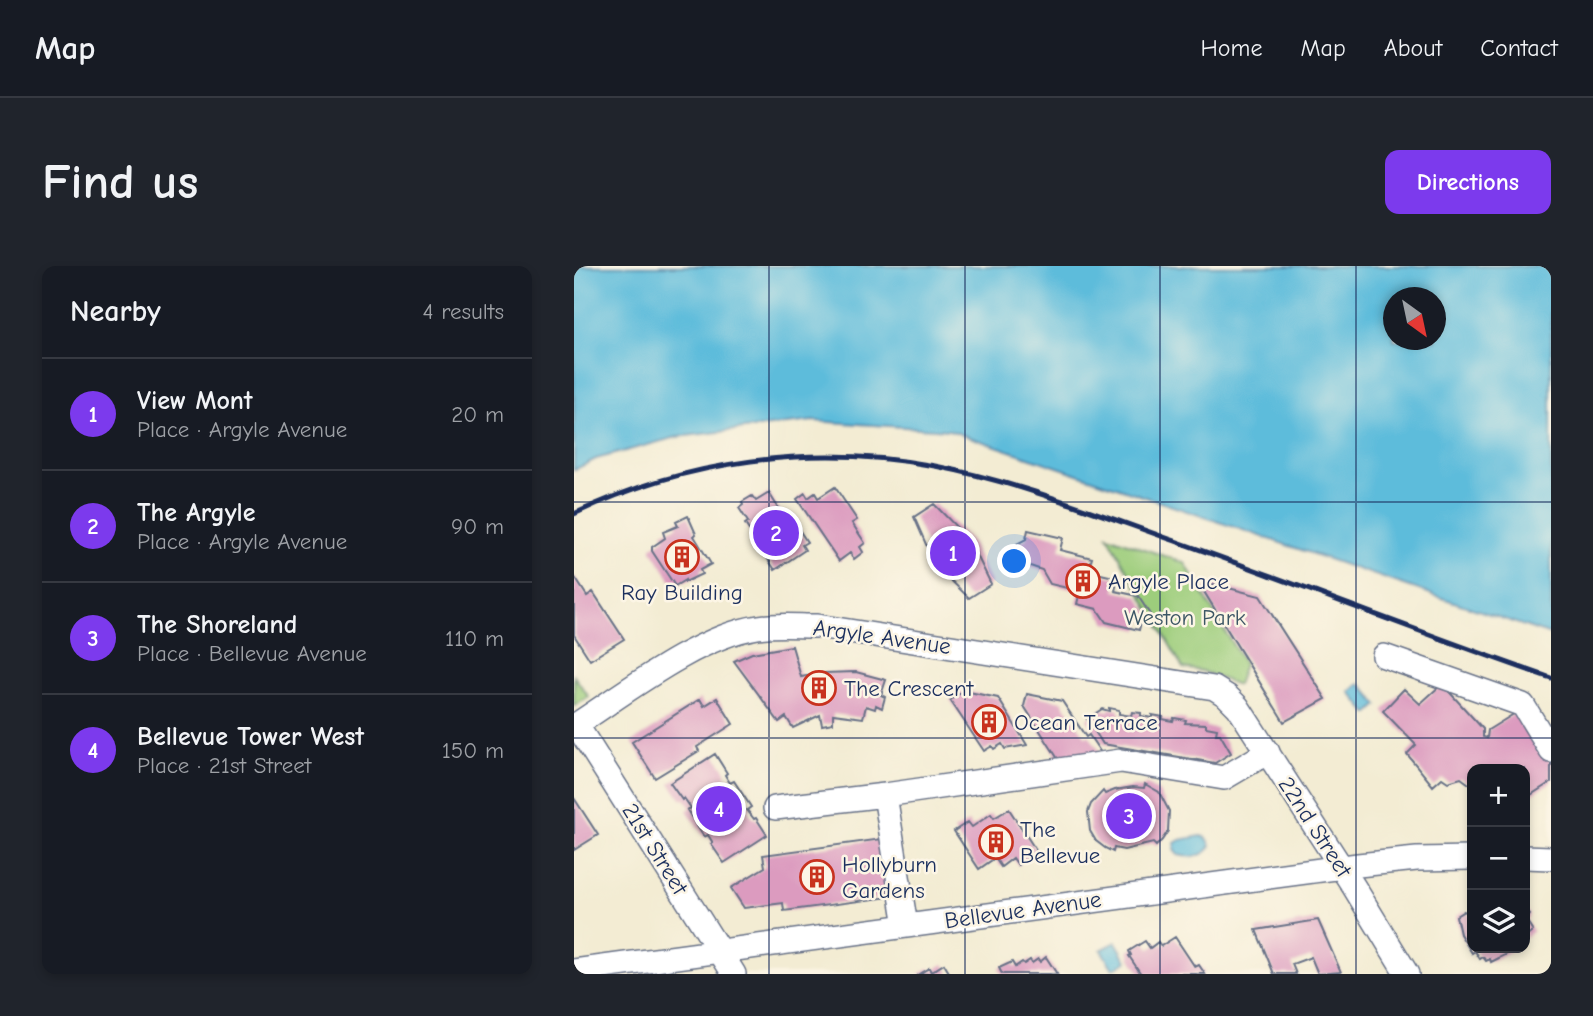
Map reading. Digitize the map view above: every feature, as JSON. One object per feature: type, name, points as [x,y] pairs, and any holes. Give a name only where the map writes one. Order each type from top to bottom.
[{"type":"street","name":"Argyle Avenue","points":[[575,725],[695,649],[731,634],[759,627],[817,626],[1214,688]]},
{"type":"street","points":[[1384,656],[1522,705],[1551,751]]},
{"type":"street","name":"22nd Street","points":[[1214,688],[1238,707],[1407,974]]},
{"type":"street","name":"21st Street","points":[[575,725],[734,974]]},
{"type":"street","points":[[775,808],[1121,761],[1224,778],[1268,752]]},
{"type":"street","points":[[885,795],[906,926]]},
{"type":"street","points":[[1530,857],[1551,858]]},
{"type":"street","name":"Bellevue Avenue","points":[[574,971],[1341,867],[1417,859],[1467,858]]},
{"type":"green space","name":"Weston Park","points":[[1108,536],[1185,563],[1244,664],[1237,685],[1202,671],[1183,668]]},
{"type":"green space","points":[[574,676],[589,697],[574,706]]},
{"type":"water","points":[[574,266],[1551,266],[1551,635],[949,430],[813,421],[677,437],[596,459],[574,470]]},
{"type":"water","points":[[1360,683],[1378,705],[1368,714],[1350,692]]},
{"type":"water","points":[[1201,836],[1207,838],[1211,845],[1206,852],[1182,856],[1174,850],[1175,843],[1180,840]]},
{"type":"water","points":[[1116,942],[1127,961],[1113,969],[1101,950]]},
{"type":"building","points":[[835,487],[857,520],[852,523],[865,543],[860,547],[863,552],[854,559],[850,553],[839,561],[797,499],[805,493],[808,498],[815,493],[818,498]]},
{"type":"building","points":[[769,493],[789,525],[794,522],[807,542],[802,545],[805,550],[775,570],[745,524],[748,522],[739,508],[743,505],[742,502],[752,496],[756,501]]},
{"type":"building","points":[[934,504],[970,541],[991,584],[969,598],[935,565],[914,517]]},
{"type":"building","name":"Ray Building","points":[[688,516],[696,534],[694,536],[711,564],[700,570],[702,574],[675,586],[652,547],[665,538],[663,532],[678,526],[676,522]]},
{"type":"building","name":"Argyle Place","points":[[1028,530],[1063,538],[1060,550],[1092,558],[1088,571],[1118,578],[1115,591],[1138,596],[1151,616],[1141,622],[1139,630],[1106,622],[1097,609],[1077,604],[1080,591],[1050,584],[1042,570],[1030,566],[1017,544],[1026,539]]},
{"type":"building","points":[[574,576],[587,596],[593,592],[624,639],[590,660],[574,635]]},
{"type":"building","points":[[1213,584],[1260,596],[1326,699],[1284,722],[1203,590]]},
{"type":"building","name":"The Crescent","points":[[792,646],[801,677],[856,672],[886,680],[881,695],[885,697],[882,708],[876,705],[875,709],[866,706],[863,718],[833,714],[833,723],[822,725],[820,715],[793,728],[786,717],[779,722],[734,661],[752,653]]},
{"type":"building","points":[[1442,684],[1483,729],[1483,737],[1487,738],[1488,730],[1517,712],[1551,762],[1551,782],[1530,795],[1530,764],[1467,764],[1467,782],[1461,778],[1448,782],[1442,778],[1433,786],[1407,754],[1416,745],[1383,711],[1404,689],[1420,704]]},
{"type":"building","name":"Ocean Terrace","points":[[964,691],[998,698],[1027,745],[1005,749],[1002,744],[984,751],[950,700]]},
{"type":"building","points":[[1027,694],[1062,701],[1086,737],[1089,735],[1103,756],[1060,762],[1024,706]]},
{"type":"building","points":[[717,698],[733,724],[697,747],[699,751],[655,778],[632,742],[700,699],[704,706]]},
{"type":"building","points":[[1109,708],[1119,710],[1119,714],[1131,716],[1132,712],[1152,718],[1152,715],[1173,721],[1174,718],[1186,720],[1185,723],[1206,724],[1206,727],[1217,729],[1216,734],[1220,734],[1231,753],[1215,763],[1103,744],[1087,719],[1102,709],[1109,711]]},
{"type":"building","points":[[715,754],[730,783],[734,781],[751,807],[747,810],[767,835],[724,863],[708,835],[704,837],[687,810],[691,808],[670,783]]},
{"type":"building","points":[[1145,784],[1159,792],[1169,811],[1168,831],[1156,846],[1153,843],[1124,850],[1114,848],[1113,852],[1105,848],[1096,841],[1090,831],[1088,812],[1091,804],[1103,791],[1105,794],[1133,787],[1144,788]]},
{"type":"building","points":[[574,798],[598,835],[574,850]]},
{"type":"building","name":"The Bellevue","points":[[1009,809],[1037,852],[1018,865],[1013,858],[1001,867],[995,858],[979,869],[954,831],[968,822],[972,827],[991,814],[994,818]]},
{"type":"building","name":"Hollyburn Gardens","points":[[882,839],[890,897],[784,911],[783,903],[744,908],[731,888],[765,867],[763,855]]},
{"type":"building","points":[[1464,911],[1467,913],[1467,945],[1460,934],[1456,916]]},
{"type":"building","points":[[1318,920],[1341,972],[1318,974],[1311,957],[1292,964],[1296,974],[1274,974],[1256,930]]},
{"type":"building","points":[[1175,937],[1195,967],[1199,965],[1205,974],[1141,974],[1129,956],[1129,951],[1145,941],[1150,948],[1158,942],[1161,946]]},
{"type":"building","points":[[1476,953],[1509,953],[1491,962],[1483,957],[1480,959]]},
{"type":"building","points":[[1046,957],[1057,974],[1002,974],[999,968],[1012,962],[1015,967],[1030,960],[1032,963],[1038,959],[1040,962]]},
{"type":"building","points":[[944,964],[950,974],[919,974],[929,968],[931,972]]},
{"type":"railway","points":[[574,514],[660,480],[751,461],[843,456],[935,466],[997,481],[1088,510],[1551,678]]},
{"type":"place","name":"The Argyle","points":[[776,533]]},
{"type":"place","name":"View Mont","points":[[953,553]]},
{"type":"place","name":"Ray Building","points":[[682,557]]},
{"type":"place","name":"Argyle Place","points":[[1083,581]]},
{"type":"place","name":"The Crescent","points":[[819,688]]},
{"type":"place","name":"Ocean Terrace","points":[[989,722]]},
{"type":"place","name":"Bellevue Tower West","points":[[719,809]]},
{"type":"place","name":"The Shoreland","points":[[1129,816]]},
{"type":"place","name":"The Bellevue","points":[[996,842]]},
{"type":"place","name":"Hollyburn Gardens","points":[[817,877]]}]
